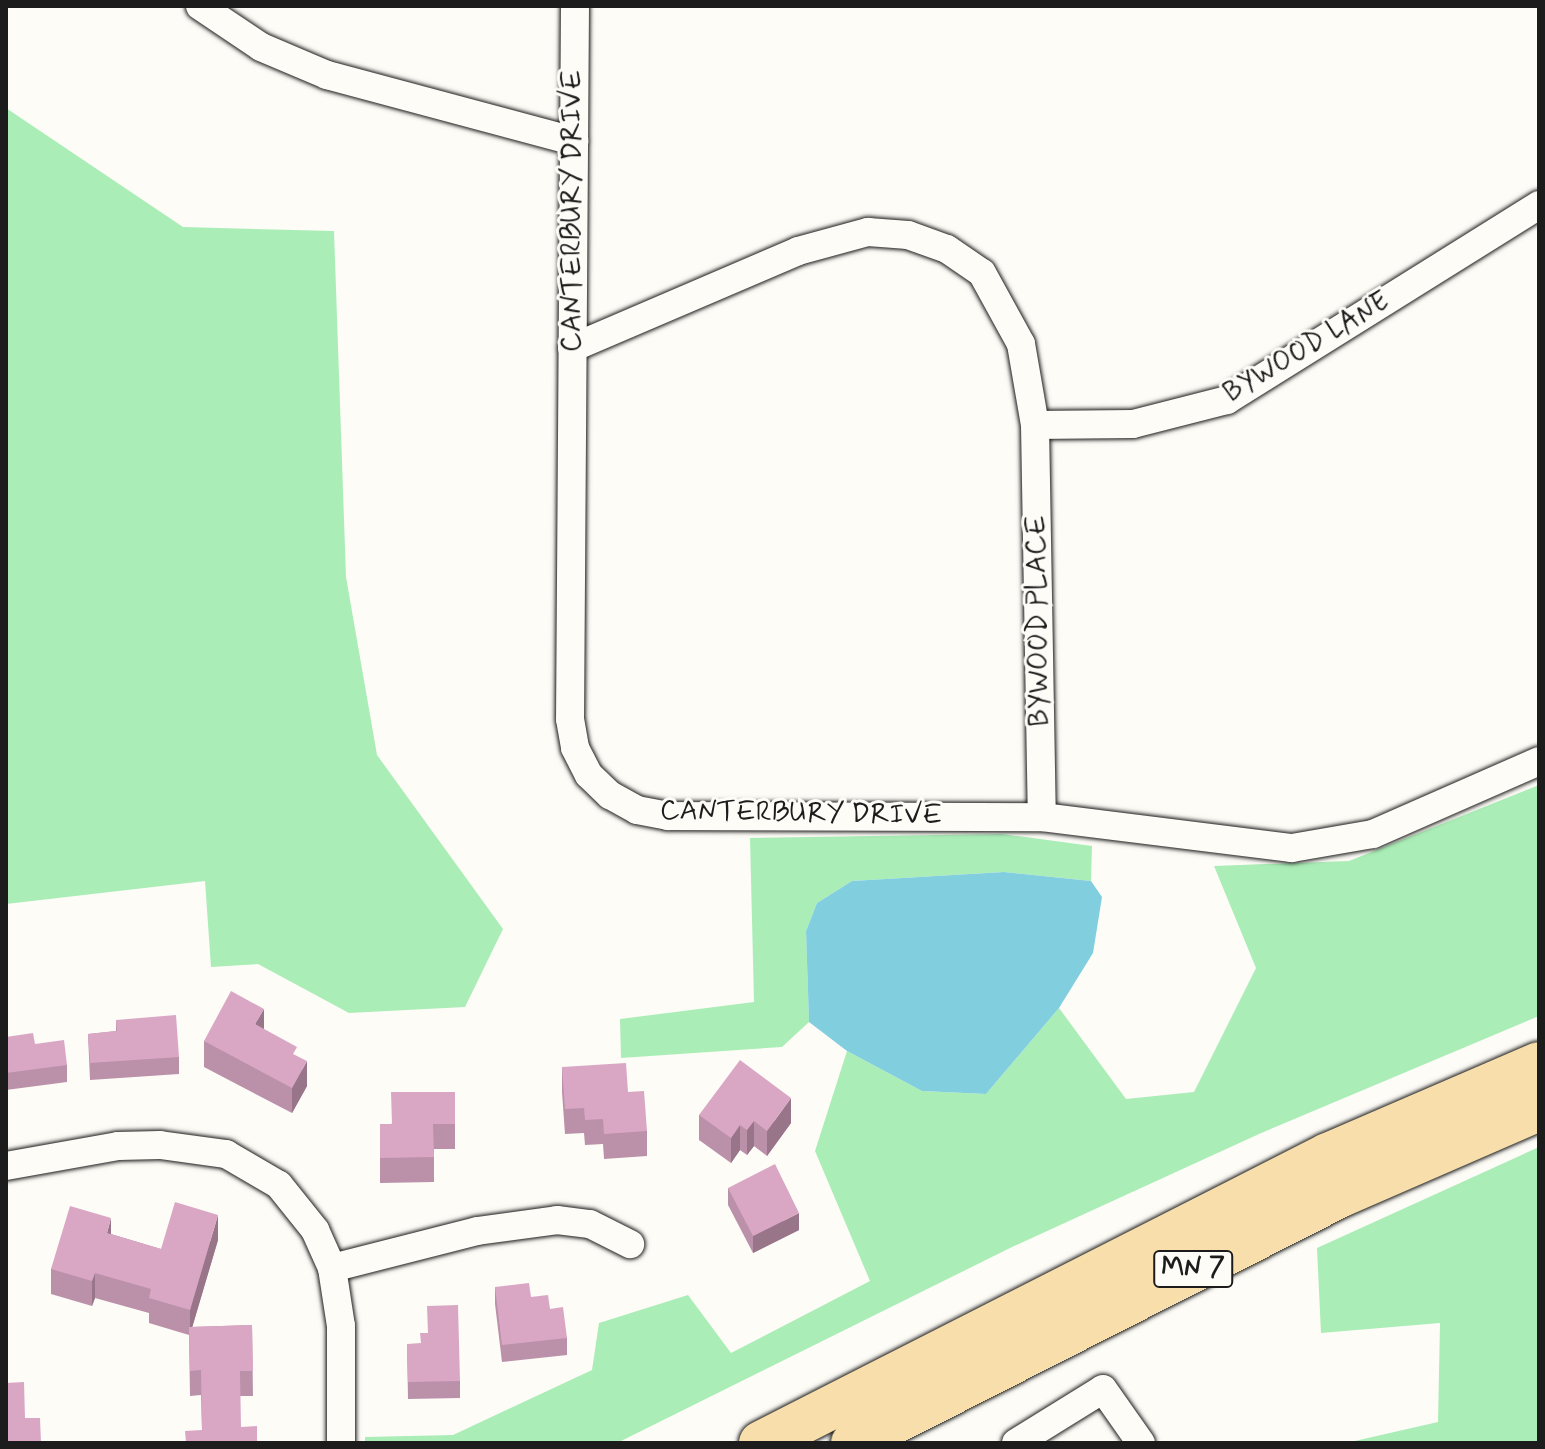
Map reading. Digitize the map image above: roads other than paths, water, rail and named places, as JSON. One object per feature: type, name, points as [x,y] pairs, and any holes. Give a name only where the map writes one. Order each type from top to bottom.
[{"type":"main road","name":"MN 7","points":[[761,1443],[1328,1155],[1539,1064]]},
{"type":"main road","name":"MN 7","points":[[853,1443],[1341,1195],[1539,1109]]},
{"type":"main road","points":[[906,1443],[1008,1382],[1030,1353]]},
{"type":"street","points":[[200,6],[261,47],[327,75],[574,141]]},
{"type":"street","name":"CANTERBURY DRIVE","points":[[575,6],[570,719],[575,748],[589,775],[637,810],[668,816],[1042,817],[1253,845],[1334,844],[1399,823],[1539,761]]},
{"type":"street","name":"BYWOOD LANE","points":[[1035,425],[1133,424],[1227,400],[1539,205]]},
{"type":"street","points":[[572,348],[827,240],[868,232],[908,235],[947,249],[982,273],[1006,309],[1021,344],[1035,425]]},
{"type":"street","name":"BYWOOD PLACE","points":[[1035,425],[1042,817]]},
{"type":"street","points":[[6,1166],[118,1146],[226,1154],[279,1185],[315,1230],[332,1268],[341,1326],[341,1443]]},
{"type":"street","points":[[332,1268],[477,1231],[557,1220],[590,1224],[630,1244]]},
{"type":"street","points":[[1016,1443],[1103,1389],[1141,1443]]},
{"type":"water","points":[[1004,872],[1091,881],[1102,897],[1093,953],[1059,1008],[986,1094],[922,1091],[847,1051],[809,1022],[806,931],[817,903],[852,881]]}]
